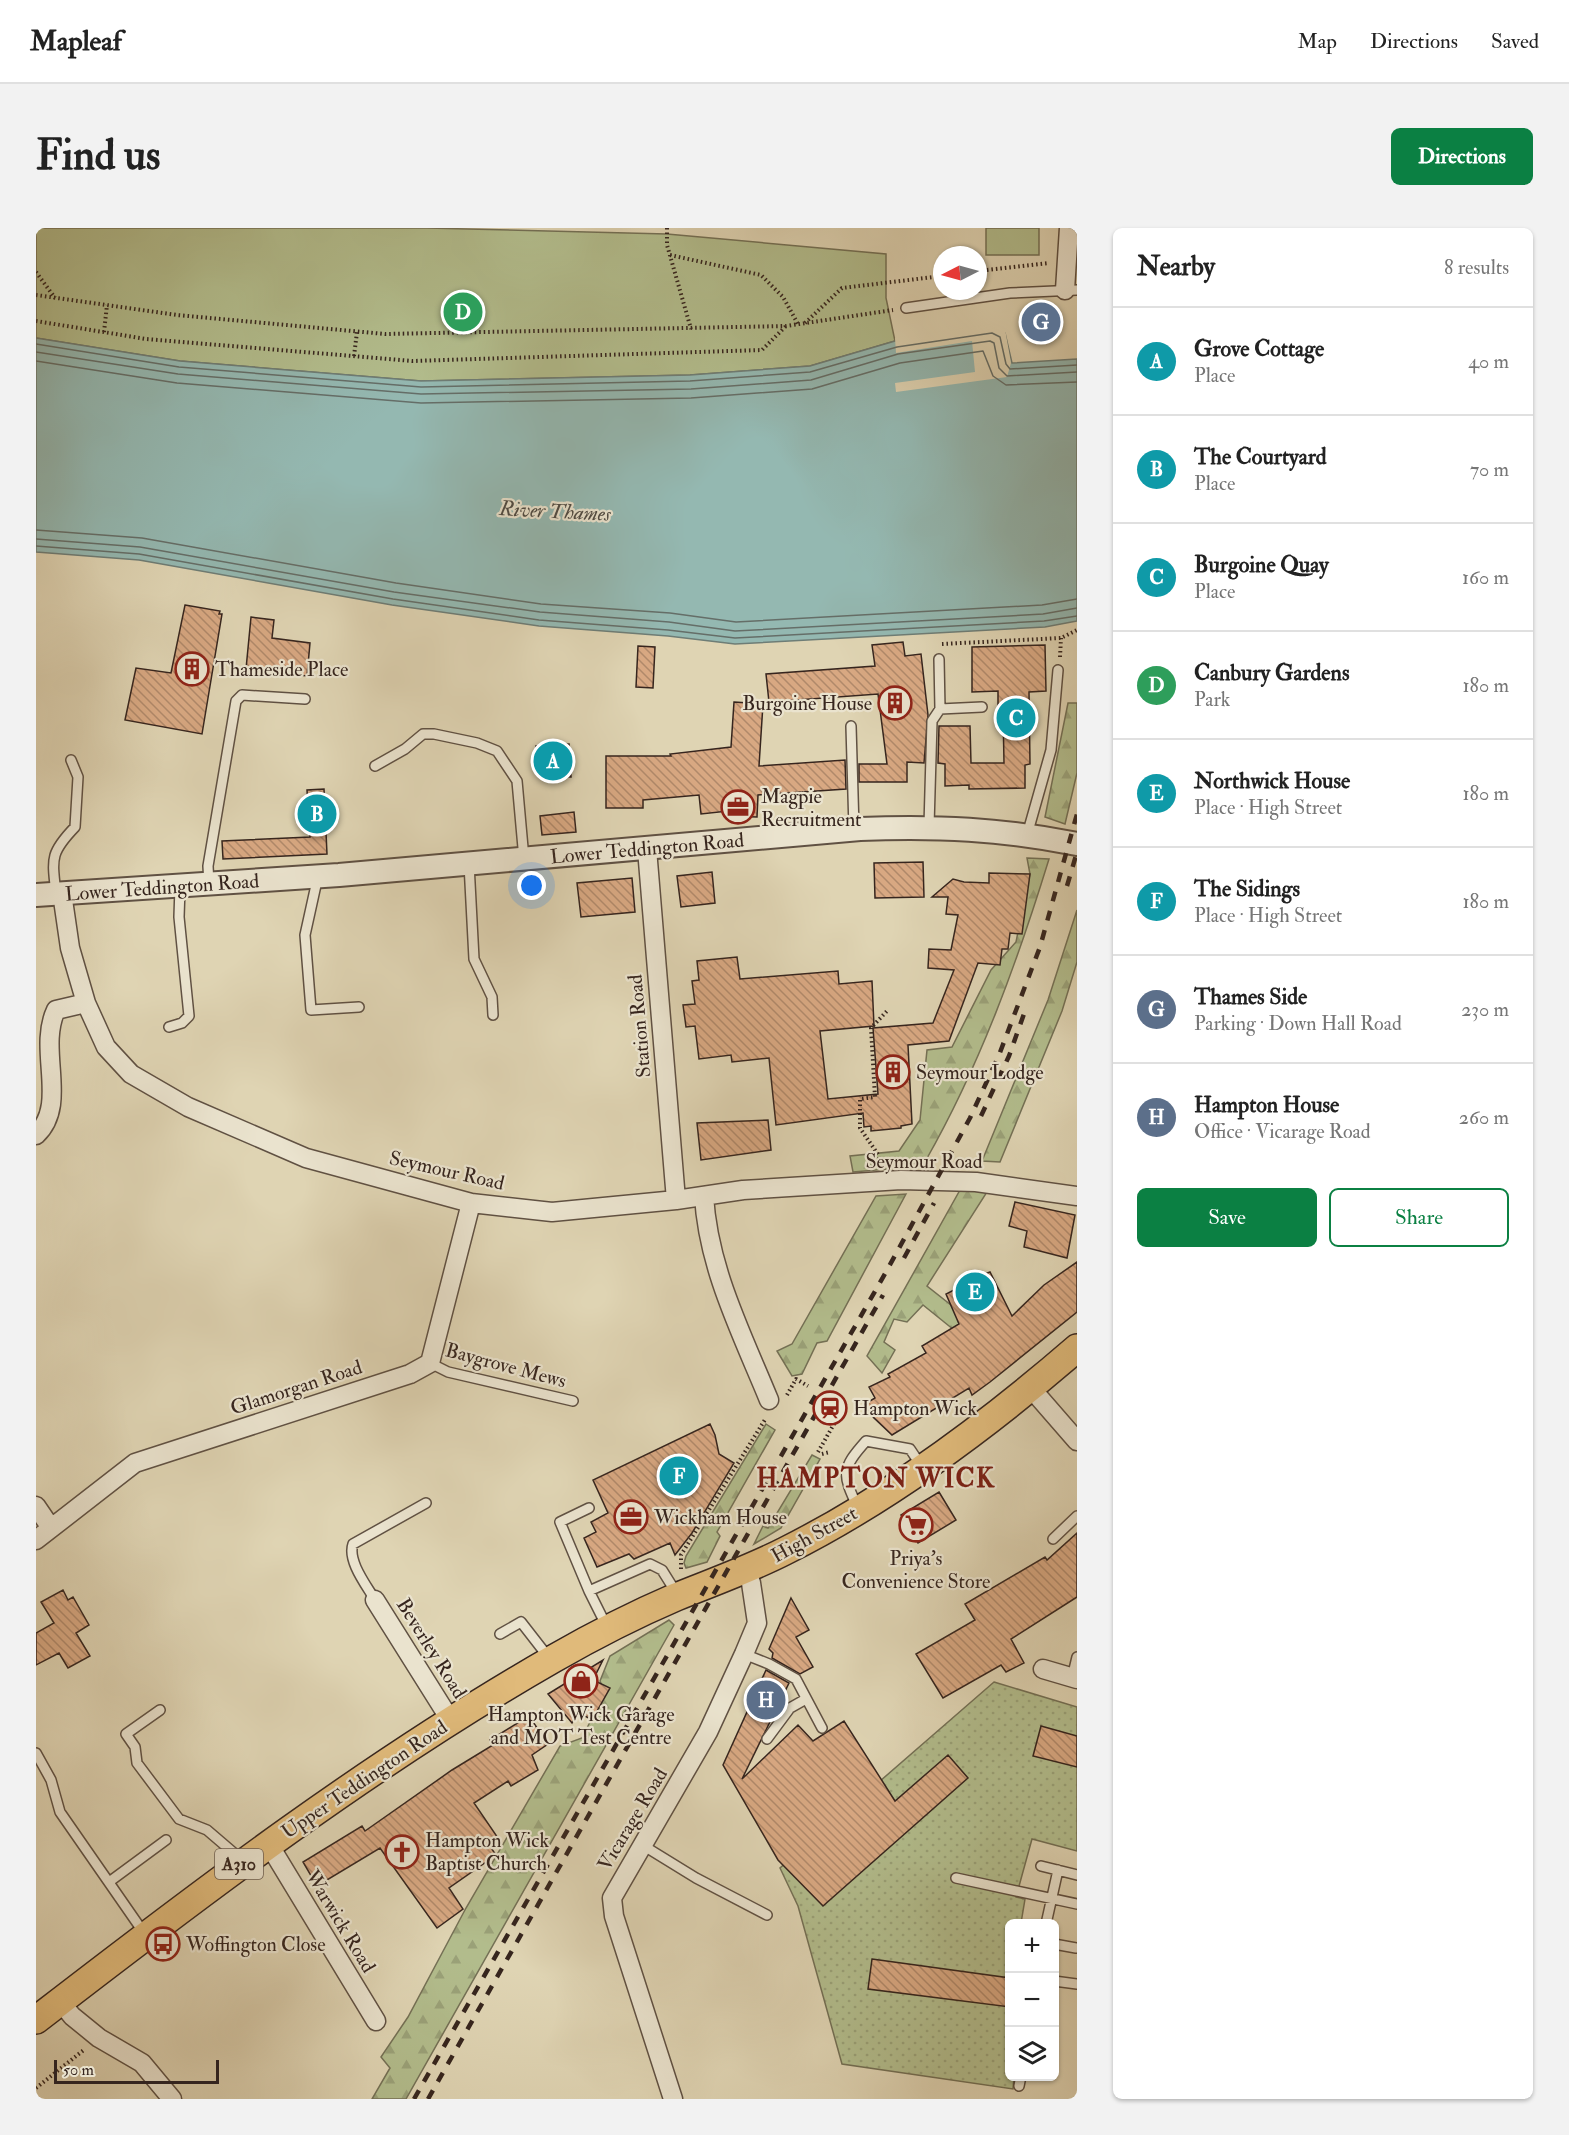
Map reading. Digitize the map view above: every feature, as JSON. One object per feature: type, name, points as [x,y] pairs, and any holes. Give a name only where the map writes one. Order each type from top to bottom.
[{"type":"main road","name":"High Street","points":[[682,1595],[746,1570],[788,1550],[859,1509],[923,1468],[1030,1387],[1077,1348]]},
{"type":"main road","name":"Upper Teddington Road","points":[[36,2020],[244,1861],[354,1783],[551,1660],[608,1629],[682,1595]]},
{"type":"street","points":[[1068,228],[1067,261],[1071,290]]},
{"type":"street","name":"Lower Teddington Road","points":[[51,894],[469,864],[854,829],[929,826],[1027,835],[1077,844]]},
{"type":"street","name":"Station Road","points":[[647,849],[676,1200]]},
{"type":"street","name":"Seymour Road","points":[[51,894],[86,1003],[106,1047],[131,1074],[188,1107],[306,1158],[471,1203],[552,1212],[676,1200],[743,1190],[901,1180],[976,1182],[1077,1196]]},
{"type":"street","points":[[36,1135],[46,1125],[53,1089],[47,1048],[49,1024],[56,1010],[86,1003]]},
{"type":"street","points":[[704,1196],[706,1221],[714,1259],[769,1400]]},
{"type":"street","points":[[430,1363],[471,1203]]},
{"type":"street","name":"Glamorgan Road","points":[[36,1540],[135,1463],[410,1374],[430,1363]]},
{"type":"street","points":[[1030,1387],[1077,1441]]},
{"type":"street","points":[[36,1506],[51,1528]]},
{"type":"street","name":"Vicarage Road","points":[[672,2099],[614,1916],[612,1898],[708,1732],[757,1623],[751,1583],[746,1570]]},
{"type":"street","name":"Beverley Road","points":[[375,1600],[451,1721]]},
{"type":"street","points":[[1043,1669],[1075,1679]]},
{"type":"street","name":"Warwick Road","points":[[268,1844],[376,2021]]},
{"type":"street","points":[[60,2001],[72,2016],[99,2037],[141,2063],[172,2099]]},
{"type":"lane","points":[[906,308],[1010,293],[1071,290]]},
{"type":"lane","points":[[929,826],[932,721],[940,709],[939,654]]},
{"type":"lane","points":[[1027,835],[1051,750],[1058,670]]},
{"type":"lane","points":[[209,884],[208,866],[236,701],[242,695],[305,699]]},
{"type":"lane","points":[[940,709],[982,707]]},
{"type":"lane","points":[[851,726],[854,829]]},
{"type":"lane","points":[[375,766],[405,749],[423,734],[434,734],[477,743],[497,751],[517,781],[524,859]]},
{"type":"lane","points":[[51,894],[54,855],[59,843],[75,827],[78,777],[71,760]]},
{"type":"lane","points":[[469,864],[474,959],[492,997],[493,1015]]},
{"type":"lane","points":[[318,876],[305,935],[311,1010],[359,1007]]},
{"type":"lane","points":[[169,1027],[182,1023],[189,1016],[179,917],[180,886]]},
{"type":"lane","name":"Baygrove Mews","points":[[430,1363],[448,1372],[573,1401]]},
{"type":"lane","points":[[859,1509],[847,1485],[845,1470],[848,1462],[866,1441],[910,1449],[923,1468]]},
{"type":"lane","points":[[375,1600],[357,1568],[351,1549],[353,1544],[426,1503]]},
{"type":"lane","points":[[589,1508],[560,1522],[608,1629]]},
{"type":"lane","points":[[1053,1539],[1077,1516]]},
{"type":"lane","points":[[589,1591],[650,1564],[662,1570],[682,1595]]},
{"type":"lane","points":[[500,1634],[521,1622],[551,1660]]},
{"type":"lane","points":[[744,1654],[769,1664],[796,1679],[822,1728]]},
{"type":"lane","points":[[1075,1679],[1077,1657]]},
{"type":"lane","points":[[767,1739],[790,1708],[806,1699]]},
{"type":"lane","points":[[160,1710],[126,1734],[135,1748],[137,1763],[179,1819],[207,1830],[244,1861]]},
{"type":"lane","points":[[36,1753],[51,1780],[60,1812],[146,1935]]},
{"type":"lane","points":[[109,1882],[166,1840]]},
{"type":"lane","points":[[644,1846],[696,1878],[767,1915]]},
{"type":"lane","points":[[1041,1866],[1077,1875]]},
{"type":"lane","points":[[1047,1919],[1058,1870]]},
{"type":"lane","points":[[956,1878],[1077,1904]]},
{"type":"lane","points":[[1059,1945],[1076,1948]]},
{"type":"lane","points":[[1059,1982],[1077,1984]]},
{"type":"path","points":[[667,228],[670,255],[691,329]]},
{"type":"path","points":[[670,255],[761,274],[783,297],[798,324]]},
{"type":"path","points":[[987,270],[1067,261]]},
{"type":"path","points":[[36,272],[54,298]]},
{"type":"path","points":[[804,324],[842,288],[933,277]]},
{"type":"path","points":[[36,295],[177,315],[385,334],[786,326],[906,308]]},
{"type":"path","points":[[104,332],[107,305]]},
{"type":"path","points":[[36,321],[146,339],[412,361],[762,350],[786,326]]},
{"type":"path","points":[[354,356],[357,332]]},
{"type":"path","points":[[939,654],[944,642],[1061,638],[1077,630]]},
{"type":"path","points":[[879,1156],[860,1128],[860,1099],[875,1097],[871,1028],[887,1011]]},
{"type":"path","points":[[796,1379],[808,1386]]},
{"type":"path","points":[[830,1452],[820,1453],[846,1403],[838,1399]]},
{"type":"path","points":[[682,1595],[681,1555],[766,1418],[769,1400]]},
{"type":"path","points":[[36,2088],[99,2037]]},
{"type":"green space","points":[[36,228],[427,228],[667,234],[886,254],[886,298],[895,341],[810,366],[690,375],[421,381],[180,361],[36,338]]},
{"type":"green space","points":[[986,228],[1039,228],[1039,255],[987,255]]},
{"type":"green space","points":[[1068,703],[1077,703],[1077,773],[1065,824],[1045,817]]},
{"type":"green space","points":[[1027,858],[1049,859],[1024,937],[996,1013],[964,1088],[926,1160],[900,1168],[853,1172],[850,1156],[899,1151],[920,1120],[927,1050],[952,1047],[991,970],[1016,942],[1030,874]]},
{"type":"green space","points":[[1077,910],[1077,962],[1062,1011],[1000,1162],[982,1161],[1048,1000]]},
{"type":"green space","points":[[960,1190],[987,1192],[927,1286],[970,1320],[959,1334],[923,1305],[907,1322],[894,1319],[884,1342],[895,1350],[882,1373],[867,1356]]},
{"type":"green space","points":[[906,1194],[827,1341],[817,1343],[802,1374],[792,1376],[777,1351],[792,1344],[876,1196]]},
{"type":"green space","points":[[766,1424],[775,1430],[717,1532],[720,1536],[707,1562],[686,1568],[684,1563],[686,1556]]},
{"type":"green space","points":[[812,1455],[820,1459],[781,1528],[754,1544],[763,1526],[768,1528]]},
{"type":"green space","points":[[669,1620],[674,1625],[406,2099],[372,2099],[390,2068],[381,2057],[408,2017],[466,1908],[560,1746],[582,1738],[605,1692],[600,1681],[610,1656]]},
{"type":"green space","points":[[994,1682],[1077,1707],[1077,1851],[1032,1839],[1016,1897],[1025,1899],[1022,1919],[1005,1919],[1005,2081],[1014,2081],[1013,2089],[842,2064],[798,1906],[780,1868]]},
{"type":"water","name":"River Thames","points":[[1005,333],[1012,363],[1077,359],[1077,621],[1045,627],[735,644],[668,636],[539,626],[392,605],[139,560],[36,552],[36,338],[180,361],[421,381],[690,375],[810,366],[895,341]]},
{"type":"pier","points":[[994,324],[1005,329],[1011,363],[1007,377],[896,392],[895,383],[975,372],[972,341],[896,353],[895,338]]},
{"type":"building","name":"Thameside Place","points":[[185,605],[220,611],[219,614],[222,614],[202,734],[125,720],[136,668],[171,673]]},
{"type":"building","points":[[251,617],[274,620],[272,638],[310,643],[307,676],[246,669]]},
{"type":"building","points":[[903,642],[905,656],[921,654],[928,715],[924,763],[907,762],[907,782],[859,782],[859,764],[887,764],[878,694],[769,702],[766,674],[875,666],[872,645]]},
{"type":"building","points":[[1045,645],[1046,691],[1029,692],[1030,764],[1025,765],[1025,788],[969,789],[969,785],[945,786],[945,764],[938,763],[939,726],[970,726],[971,763],[1004,763],[1003,711],[998,711],[998,691],[972,692],[972,647]]},
{"type":"building","points":[[638,646],[655,647],[653,688],[636,687]]},
{"type":"building","points":[[734,702],[763,704],[759,766],[845,760],[846,789],[758,795],[757,817],[728,816],[728,811],[701,814],[699,795],[643,800],[643,808],[606,808],[606,756],[671,756],[670,754],[731,747]]},
{"type":"building","points":[[569,744],[571,777],[538,776],[536,746]]},
{"type":"building","points":[[324,789],[327,854],[223,859],[222,841],[310,837],[307,790]]},
{"type":"building","points":[[574,812],[576,832],[542,835],[540,816]]},
{"type":"building","points":[[923,862],[924,897],[875,898],[874,863]]},
{"type":"building","points":[[712,872],[715,903],[681,907],[677,876]]},
{"type":"building","points":[[989,873],[1030,874],[1022,934],[1010,933],[1008,949],[1002,949],[1000,965],[978,963],[949,1041],[908,1045],[912,1124],[901,1126],[901,1128],[871,1131],[871,1126],[864,1127],[863,1113],[776,1125],[769,1058],[732,1062],[731,1055],[699,1059],[695,1026],[686,1027],[683,1005],[695,1004],[692,981],[699,980],[697,961],[737,957],[740,979],[838,971],[839,984],[872,981],[874,1026],[820,1031],[828,1099],[878,1094],[873,1028],[933,1023],[954,970],[928,968],[929,949],[951,950],[958,915],[946,914],[948,897],[932,897],[953,879],[989,883]]},
{"type":"building","points":[[632,878],[635,912],[581,917],[577,883]]},
{"type":"building","points":[[768,1120],[771,1150],[701,1160],[697,1123]]},
{"type":"building","points":[[1015,1202],[1075,1215],[1067,1258],[1024,1247],[1027,1231],[1009,1226]]},
{"type":"building","points":[[1077,1262],[1077,1312],[990,1382],[972,1395],[969,1388],[892,1435],[873,1417],[865,1404],[875,1398],[869,1387],[890,1377],[888,1374],[926,1353],[922,1346],[959,1324],[946,1294],[958,1288],[957,1285],[990,1272],[1012,1316],[1044,1285]]},
{"type":"building","points":[[710,1424],[719,1454],[734,1463],[692,1533],[675,1555],[670,1543],[634,1559],[629,1554],[597,1567],[584,1538],[596,1532],[591,1522],[608,1513],[593,1480]]},
{"type":"building","points":[[939,1492],[956,1520],[918,1543],[901,1515]]},
{"type":"building","points":[[1077,1533],[1077,1597],[1011,1639],[1024,1663],[1006,1672],[1001,1665],[943,1698],[916,1654],[975,1620],[965,1604],[1045,1557],[1047,1560]]},
{"type":"building","points":[[63,1590],[68,1600],[73,1597],[89,1625],[76,1633],[90,1656],[68,1668],[59,1653],[36,1665],[36,1633],[54,1623],[41,1602]]},
{"type":"building","points":[[791,1598],[809,1630],[796,1637],[813,1667],[800,1674],[772,1658],[773,1653],[769,1649]]},
{"type":"building","name":"Hampton Wick Garage and MOT Test Centre","points":[[603,1660],[593,1680],[610,1688],[592,1720],[578,1712],[572,1723],[548,1694]]},
{"type":"building","points":[[766,1670],[789,1683],[742,1779],[798,1725],[813,1741],[844,1721],[895,1801],[948,1755],[968,1778],[823,1906],[778,1860],[723,1765]]},
{"type":"building","points":[[529,1716],[548,1744],[532,1755],[538,1770],[511,1786],[508,1781],[474,1803],[498,1838],[489,1845],[496,1855],[449,1888],[463,1909],[437,1928],[380,1848],[317,1886],[303,1862],[362,1826],[365,1831],[452,1770],[493,1745],[490,1740]]},
{"type":"building","points":[[1041,1726],[1077,1736],[1077,1767],[1033,1756]]},
{"type":"building","points":[[872,1959],[1005,1977],[1005,2006],[868,1989]]},
{"type":"railway","points":[[414,2099],[886,1272],[970,1118],[999,1055],[1040,947],[1077,814]]},
{"type":"railway","points":[[1067,886],[1077,852]]},
{"type":"railway","points":[[981,1116],[1009,1056],[1025,1011]]},
{"type":"railway","points":[[904,1258],[934,1203]]},
{"type":"railway","points":[[428,2099],[883,1295]]},
{"type":"place","name":"Canbury Gardens","points":[[463,312]]},
{"type":"place","name":"Thames Side","points":[[1041,322]]},
{"type":"place","name":"Thameside Place","points":[[192,669]]},
{"type":"place","name":"Burgoine House","points":[[895,703]]},
{"type":"place","name":"Burgoine Quay","points":[[1016,718]]},
{"type":"place","name":"Grove Cottage","points":[[553,761]]},
{"type":"place","name":"Magpie Recruitment","points":[[738,807]]},
{"type":"place","name":"The Courtyard","points":[[317,814]]},
{"type":"place","name":"Seymour Lodge","points":[[893,1072]]},
{"type":"place","name":"Northwick House","points":[[975,1292]]},
{"type":"place","name":"Hampton Wick","points":[[830,1408]]},
{"type":"place","name":"The Sidings","points":[[679,1476]]},
{"type":"place","name":"Wickham House","points":[[631,1517]]},
{"type":"place","name":"Priya's Convenience Store","points":[[916,1525]]},
{"type":"place","name":"Hampton Wick Garage and MOT Test Centre","points":[[581,1681]]},
{"type":"place","name":"Hampton House","points":[[766,1700]]},
{"type":"place","name":"Hampton Wick Baptist Church","points":[[402,1852]]},
{"type":"place","name":"Woffington Close","points":[[163,1944]]},
{"type":"district","name":"HAMPTON WICK","points":[[876,1478]]}]
